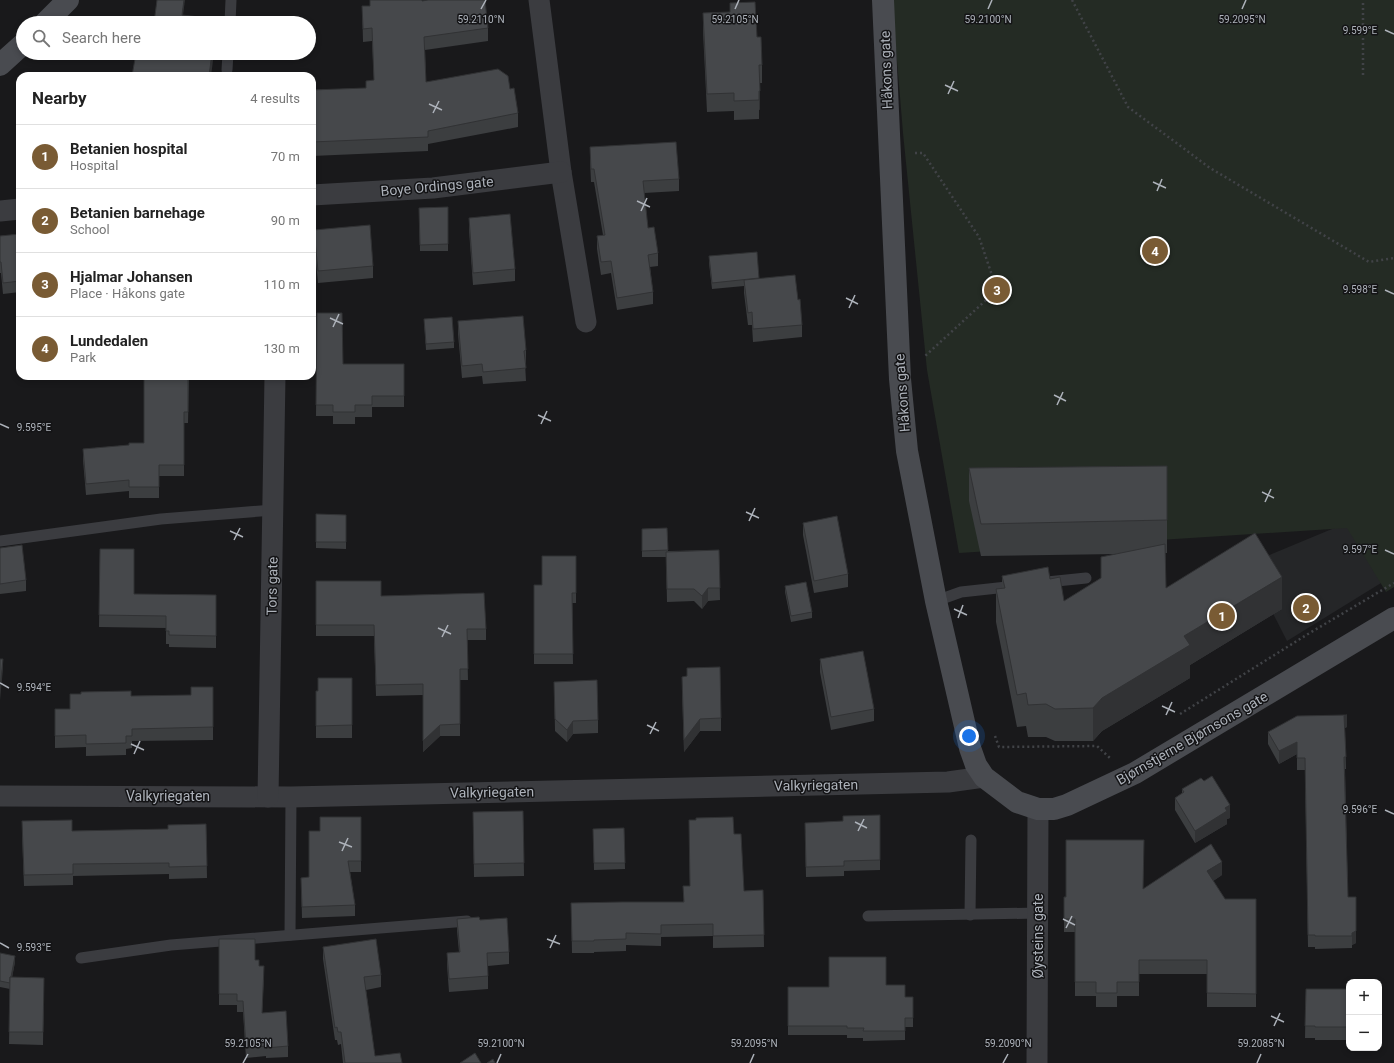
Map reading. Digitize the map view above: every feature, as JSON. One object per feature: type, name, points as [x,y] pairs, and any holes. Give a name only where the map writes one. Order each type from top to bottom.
[{"type":"street","points":[[52,16],[68,0]]},
{"type":"street","points":[[539,0],[561,172],[586,322]]},
{"type":"street","name":"Håkons gate","points":[[883,0],[900,379],[906,451],[936,601],[970,748],[976,765],[984,777]]},
{"type":"street","points":[[0,65],[16,50]]},
{"type":"street","name":"Boye Ordings gate","points":[[316,195],[433,188],[561,172]]},
{"type":"street","points":[[0,211],[16,209]]},
{"type":"street","name":"Tors gate","points":[[268,797],[275,380]]},
{"type":"street","name":"Bjørnstjerne Bjørnsons gate","points":[[984,777],[1017,802],[1038,809],[1054,809],[1068,805],[1134,773],[1394,618]]},
{"type":"street","name":"Valkyriegaten","points":[[0,796],[291,797],[948,782],[984,777]]},
{"type":"street","name":"Øysteins gate","points":[[1037,1063],[1038,809]]},
{"type":"lane","points":[[230,16],[231,0]]},
{"type":"lane","points":[[227,70],[228,60]]},
{"type":"lane","points":[[0,542],[161,519],[273,510]]},
{"type":"lane","points":[[1039,583],[1086,578]]},
{"type":"lane","points":[[936,601],[961,592],[1024,585]]},
{"type":"lane","points":[[290,935],[291,797]]},
{"type":"lane","points":[[970,914],[971,840]]},
{"type":"lane","points":[[868,916],[1038,913]]},
{"type":"lane","points":[[81,958],[171,945],[467,921]]},
{"type":"path","points":[[1072,0],[1128,107],[1210,168],[1370,262],[1394,258]]},
{"type":"path","points":[[1363,0],[1363,75]]},
{"type":"path","points":[[889,154],[923,153],[979,237],[997,290],[900,379]]},
{"type":"path","points":[[1179,714],[1394,583]]},
{"type":"path","points":[[994,732],[999,747],[1097,746],[1111,758]]},
{"type":"path","points":[[1105,788],[1095,769],[1116,754]]},
{"type":"shaded area","points":[[892,0],[1394,0],[1394,587],[1386,592],[1347,528],[959,553],[927,370],[903,133]]},
{"type":"shaded area","points":[[1356,519],[1394,575],[1287,641],[1248,564]]},
{"type":"building","points":[[157,0],[184,0],[182,15],[191,16],[155,16]]},
{"type":"building","points":[[370,0],[485,0],[488,28],[424,37],[426,82],[498,69],[508,76],[510,89],[514,88],[518,113],[428,131],[428,137],[316,142],[316,90],[366,88],[366,81],[374,80],[372,28],[363,29],[362,6],[370,6]]},
{"type":"building","points":[[755,2],[757,37],[761,37],[762,65],[759,65],[759,100],[734,101],[734,93],[707,94],[703,13],[730,12],[730,3]]},
{"type":"building","points":[[135,60],[211,60],[210,72],[133,72]]},
{"type":"building","points":[[676,142],[679,179],[643,181],[648,228],[654,227],[658,253],[648,255],[653,292],[617,298],[611,261],[601,262],[597,236],[605,235],[594,169],[591,169],[590,147]]},
{"type":"building","points":[[448,207],[448,244],[420,245],[419,208]]},
{"type":"building","points":[[510,214],[515,269],[473,273],[469,218]]},
{"type":"building","points":[[370,225],[373,266],[318,271],[316,230]]},
{"type":"building","points":[[16,234],[16,281],[3,283],[0,262],[0,236]]},
{"type":"building","points":[[757,252],[759,278],[712,283],[709,256]]},
{"type":"building","points":[[795,275],[798,300],[800,299],[802,325],[753,329],[752,312],[748,313],[744,280]]},
{"type":"building","points":[[317,313],[342,313],[343,364],[404,364],[404,396],[372,396],[372,405],[355,405],[355,412],[333,412],[333,405],[316,405]]},
{"type":"building","points":[[523,316],[526,368],[483,372],[482,364],[462,366],[458,321]]},
{"type":"building","points":[[452,317],[454,342],[426,344],[424,319]]},
{"type":"building","points":[[144,380],[188,380],[188,412],[184,412],[184,465],[159,465],[159,487],[129,487],[129,480],[86,484],[83,449],[129,445],[129,443],[144,443]]},
{"type":"building","points":[[1167,466],[1167,520],[981,524],[969,468]]},
{"type":"building","points":[[316,514],[346,515],[346,542],[316,542]]},
{"type":"building","points":[[837,516],[848,574],[814,581],[803,523]]},
{"type":"building","points":[[667,528],[668,550],[642,551],[642,529]]},
{"type":"building","points":[[1255,533],[1282,577],[1184,636],[1190,645],[1102,698],[1093,708],[1055,709],[1046,704],[1028,705],[1026,693],[1017,695],[996,589],[1005,588],[1002,576],[1048,567],[1050,579],[1060,577],[1064,601],[1101,578],[1101,557],[1165,544],[1166,588]]},
{"type":"building","points":[[22,545],[26,580],[0,584],[0,548]]},
{"type":"building","points":[[100,549],[134,549],[134,594],[216,595],[216,636],[169,635],[169,631],[166,631],[166,616],[99,615]]},
{"type":"building","points":[[719,550],[720,588],[708,588],[702,596],[694,589],[667,589],[666,552]]},
{"type":"building","points":[[542,556],[576,556],[576,593],[572,593],[573,654],[534,654],[534,585],[542,585]]},
{"type":"building","points":[[316,581],[381,581],[381,596],[484,593],[486,629],[467,629],[468,669],[460,669],[460,724],[440,725],[423,741],[423,684],[376,685],[374,625],[316,625]]},
{"type":"building","points":[[806,582],[812,612],[791,616],[785,586]]},
{"type":"building","points":[[863,651],[874,709],[831,717],[820,659]]},
{"type":"building","points":[[0,659],[3,659],[0,690]]},
{"type":"building","points":[[720,667],[721,718],[700,719],[684,740],[682,677],[687,676],[687,668]]},
{"type":"building","points":[[318,678],[352,678],[352,725],[316,726],[316,691],[318,691]]},
{"type":"building","points":[[597,680],[598,720],[573,721],[567,730],[555,719],[554,682]]},
{"type":"building","points":[[191,687],[213,687],[213,727],[132,729],[132,736],[126,736],[126,743],[86,744],[86,735],[55,736],[55,709],[70,709],[70,694],[81,694],[81,692],[131,691],[131,696],[191,695]]},
{"type":"building","points":[[1347,715],[1344,716],[1346,757],[1344,757],[1348,897],[1356,897],[1356,931],[1352,933],[1352,936],[1308,935],[1305,758],[1297,758],[1297,742],[1279,751],[1268,732],[1297,716]]},
{"type":"building","points":[[1212,776],[1230,805],[1225,808],[1227,811],[1195,831],[1175,798],[1184,792],[1182,789],[1201,778],[1204,781]]},
{"type":"building","points":[[523,811],[524,863],[474,864],[473,812]]},
{"type":"building","points":[[880,815],[880,860],[844,861],[844,866],[806,867],[805,823],[843,821],[843,816]]},
{"type":"building","points":[[320,817],[361,817],[361,861],[348,861],[355,905],[302,907],[301,878],[309,877],[309,831],[320,831]]},
{"type":"building","points":[[733,817],[734,834],[741,834],[744,891],[763,890],[764,935],[713,936],[713,924],[661,925],[661,934],[626,933],[626,939],[572,941],[571,903],[684,902],[683,886],[690,886],[689,820],[696,820],[696,818]]},
{"type":"building","points":[[72,820],[72,831],[168,829],[168,825],[206,824],[207,866],[169,867],[169,863],[73,864],[73,874],[24,875],[22,821]]},
{"type":"building","points":[[624,828],[625,863],[594,863],[593,829]]},
{"type":"building","points":[[1066,840],[1144,840],[1143,889],[1211,844],[1222,862],[1207,871],[1225,899],[1256,899],[1256,994],[1207,993],[1207,960],[1139,960],[1139,982],[1117,982],[1117,993],[1096,993],[1096,982],[1075,982],[1075,919],[1064,919],[1064,897],[1066,897]]},
{"type":"building","points":[[479,917],[480,920],[507,918],[509,952],[487,953],[488,976],[449,979],[447,953],[460,952],[457,919]]},
{"type":"building","points":[[219,939],[255,939],[255,960],[259,960],[259,966],[264,966],[262,1013],[286,1011],[288,1046],[246,1048],[243,1001],[237,1001],[237,994],[219,994]]},
{"type":"building","points":[[376,939],[381,975],[364,977],[375,1056],[400,1053],[402,1063],[345,1063],[341,1032],[338,1032],[337,1027],[335,1028],[323,947]]},
{"type":"building","points":[[0,953],[15,956],[10,983],[0,981]]},
{"type":"building","points":[[829,957],[886,957],[886,985],[905,985],[905,997],[913,997],[913,1018],[905,1018],[905,1031],[863,1031],[864,1028],[847,1028],[847,1026],[788,1026],[788,987],[829,987]]},
{"type":"building","points":[[10,977],[44,978],[43,1032],[9,1032]]},
{"type":"building","points":[[1306,989],[1346,989],[1346,1027],[1305,1026]]},
{"type":"building","points":[[475,1053],[481,1063],[460,1063]]},
{"type":"building","points":[[493,1059],[495,1063],[487,1063]]},
{"type":"place","name":"Lundedalen","points":[[1155,251]]},
{"type":"place","name":"Hjalmar Johansen","points":[[997,290]]},
{"type":"place","name":"Betanien barnehage","points":[[1306,608]]},
{"type":"place","name":"Betanien hospital","points":[[1222,616]]}]
